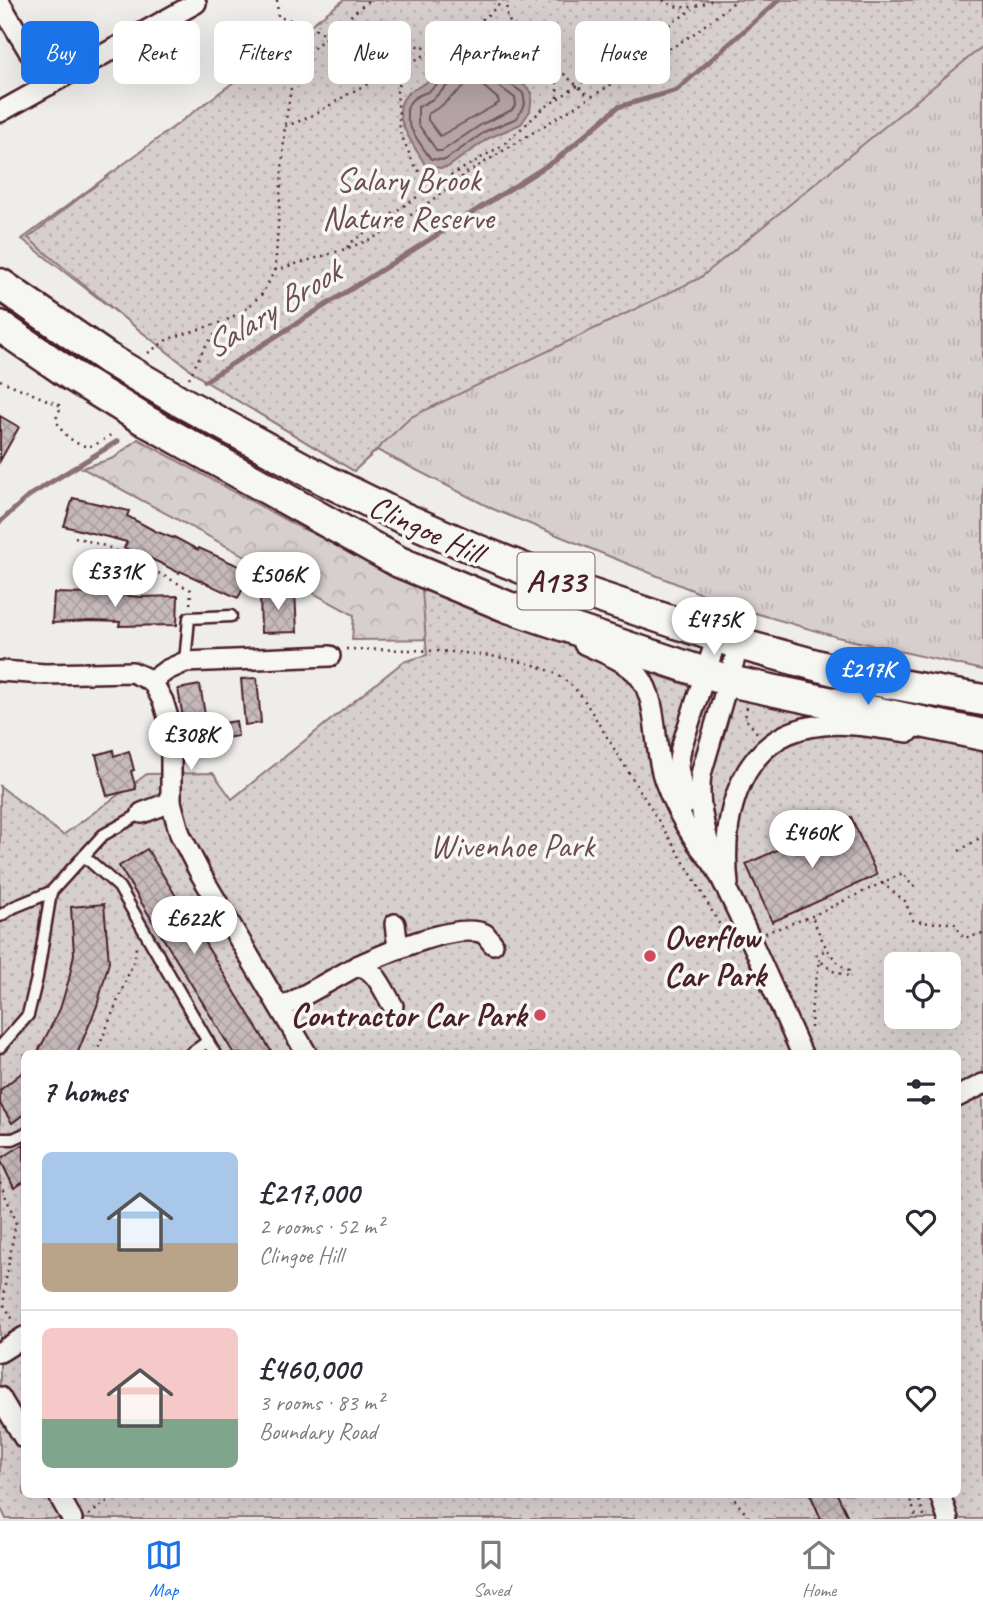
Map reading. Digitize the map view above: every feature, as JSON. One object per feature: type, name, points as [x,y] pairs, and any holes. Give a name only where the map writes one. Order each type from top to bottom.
[{"type":"main road","name":"Clingoe Hill","points":[[0,284],[146,382],[325,480],[477,550],[572,588],[728,641],[867,679],[983,700]]},
{"type":"main road","name":"Clingoe Hill","points":[[0,326],[71,375],[146,421],[398,562],[508,607],[716,677],[983,738]]},
{"type":"street","points":[[0,3],[49,85]]},
{"type":"street","points":[[0,112],[195,3]]},
{"type":"street","points":[[508,607],[629,667],[639,676],[651,704],[657,753],[664,780],[695,839],[715,866],[809,1042]]},
{"type":"street","points":[[695,839],[678,767],[681,748],[716,677],[728,641]]},
{"type":"street","points":[[152,681],[185,662],[330,656]]},
{"type":"street","points":[[0,671],[44,674],[132,672],[152,681],[168,717],[171,802],[180,834],[200,873],[305,1050]]},
{"type":"street","points":[[715,866],[700,808],[699,787],[716,677]]},
{"type":"street","points":[[729,893],[726,843],[733,799],[740,782],[752,765],[779,739],[806,728],[841,724],[983,738]]},
{"type":"street","points":[[142,813],[171,802]]},
{"type":"street","points":[[395,923],[398,948]]},
{"type":"street","points":[[281,1008],[357,966],[398,948],[471,930],[485,934],[493,944]]},
{"type":"street","points":[[357,966],[366,967],[372,972],[393,1006]]},
{"type":"street","points":[[961,1095],[983,1084]]},
{"type":"street","points":[[0,1352],[21,1339]]},
{"type":"street","points":[[0,1397],[21,1433]]},
{"type":"street","points":[[62,1498],[79,1518]]},
{"type":"street","points":[[941,1498],[948,1519]]},
{"type":"lane","points":[[185,662],[188,618],[231,617]]},
{"type":"lane","points":[[0,916],[14,907],[51,892],[103,835],[142,813]]},
{"type":"lane","points":[[84,856],[119,887],[213,1050]]},
{"type":"lane","points":[[0,1046],[28,1015],[51,892]]},
{"type":"lane","points":[[196,1050],[208,1041]]},
{"type":"lane","points":[[0,1139],[13,1139],[21,1135]]},
{"type":"path","points":[[141,358],[168,339],[225,321],[246,309],[262,294],[275,270],[285,126],[291,88],[302,58],[327,35],[307,24],[278,17],[278,0]]},
{"type":"path","points":[[344,21],[369,0]]},
{"type":"path","points":[[480,21],[491,14],[504,0]]},
{"type":"path","points":[[504,0],[509,21]]},
{"type":"path","points":[[663,0],[668,4],[693,9]]},
{"type":"path","points":[[345,249],[433,186],[503,145],[528,121],[557,100],[693,9],[713,0]]},
{"type":"path","points":[[275,270],[345,249],[375,236],[467,173],[692,35],[737,0]]},
{"type":"path","points":[[561,72],[590,97]]},
{"type":"path","points":[[285,126],[307,120],[368,84]]},
{"type":"path","points":[[399,84],[398,122],[415,167],[440,194]]},
{"type":"path","points":[[557,84],[557,100]]},
{"type":"path","points":[[188,381],[204,348],[225,321]]},
{"type":"path","points":[[0,380],[61,406],[58,422],[68,438],[86,446],[102,442],[112,434]]},
{"type":"path","points":[[75,537],[108,547],[191,590],[188,618]]},
{"type":"path","points":[[330,656],[337,649],[463,653],[534,665],[551,671],[567,682],[576,689],[590,710],[690,872],[737,956]]},
{"type":"path","points":[[959,851],[983,836]]},
{"type":"path","points":[[760,928],[762,934],[812,916],[903,873],[913,887],[919,884]]},
{"type":"path","points":[[882,883],[905,901],[914,920],[925,923],[955,923],[963,938],[983,934]]},
{"type":"path","points":[[812,916],[826,950],[839,965],[849,971],[848,976],[833,971],[820,961],[816,956],[826,950]]},
{"type":"path","points":[[98,1050],[135,958],[138,921]]},
{"type":"path","points":[[809,1042],[812,1001],[820,961]]},
{"type":"path","points":[[805,1026],[809,1042]]},
{"type":"path","points":[[0,1183],[16,1221],[4,1305],[21,1332]]},
{"type":"path","points":[[79,1518],[111,1498]]},
{"type":"path","points":[[733,1498],[750,1519]]},
{"type":"path","points":[[909,1498],[917,1519]]},
{"type":"path","points":[[917,1498],[925,1519]]},
{"type":"green space","name":"Salary Brook Nature Reserve","points":[[344,0],[983,0],[983,46],[700,278],[411,417],[354,471],[205,381],[28,238],[231,84],[314,84],[314,22]]},
{"type":"green space","points":[[983,0],[983,670],[837,637],[734,607],[493,509],[377,450],[354,471],[205,381],[22,239],[113,172],[575,81],[575,84],[670,84],[670,62]]},
{"type":"green space","points":[[138,439],[293,524],[495,621],[458,639],[352,640],[354,615],[82,468],[114,458]]},
{"type":"green space","name":"Wivenhoe Park","points":[[422,590],[475,605],[601,657],[714,694],[983,752],[983,1519],[6,1519],[0,1506],[0,786],[63,835],[147,774],[213,773],[232,799],[403,662],[427,655]]},
{"type":"water","points":[[425,83],[523,84],[532,93],[530,111],[521,124],[489,138],[448,167],[440,168],[425,165],[404,128],[400,108],[403,99]]},
{"type":"building","points":[[0,416],[19,427],[0,461]]},
{"type":"building","points":[[73,498],[129,511],[127,516],[155,531],[252,572],[238,598],[180,571],[179,573],[142,555],[141,557],[124,548],[127,542],[64,526]]},
{"type":"building","points":[[295,590],[297,632],[261,633],[260,591]]},
{"type":"building","points":[[92,592],[140,597],[178,596],[177,625],[119,626],[120,622],[91,621],[52,623],[54,593]]},
{"type":"building","points":[[257,678],[261,723],[245,725],[241,679]]},
{"type":"building","points":[[200,685],[205,715],[183,718],[178,689]]},
{"type":"building","points":[[236,721],[238,736],[208,741],[206,726]]},
{"type":"building","points":[[113,750],[114,756],[129,751],[136,789],[107,796],[96,755]]},
{"type":"building","points":[[851,817],[877,875],[772,922],[746,864]]},
{"type":"building","points":[[147,849],[271,1050],[232,1050],[119,866]]},
{"type":"building","points":[[104,904],[109,962],[97,1006],[79,1050],[39,1050],[60,1009],[69,979],[74,954],[71,907]]},
{"type":"building","points":[[21,1073],[21,1116],[12,1123],[0,1104],[0,1090]]},
{"type":"building","points":[[21,1146],[21,1184],[14,1188],[0,1159]]},
{"type":"building","points":[[812,1498],[839,1498],[849,1519],[821,1519]]},
{"type":"waterway","name":"Salary Brook","points":[[205,381],[556,160],[618,107],[677,90],[779,0]]},
{"type":"waterway","name":"Salary Brook","points":[[0,522],[30,495],[118,441]]},
{"type":"place","name":"Overflow Car Park","points":[[650,956]]},
{"type":"place","name":"Contractor Car Park","points":[[540,1015]]}]
